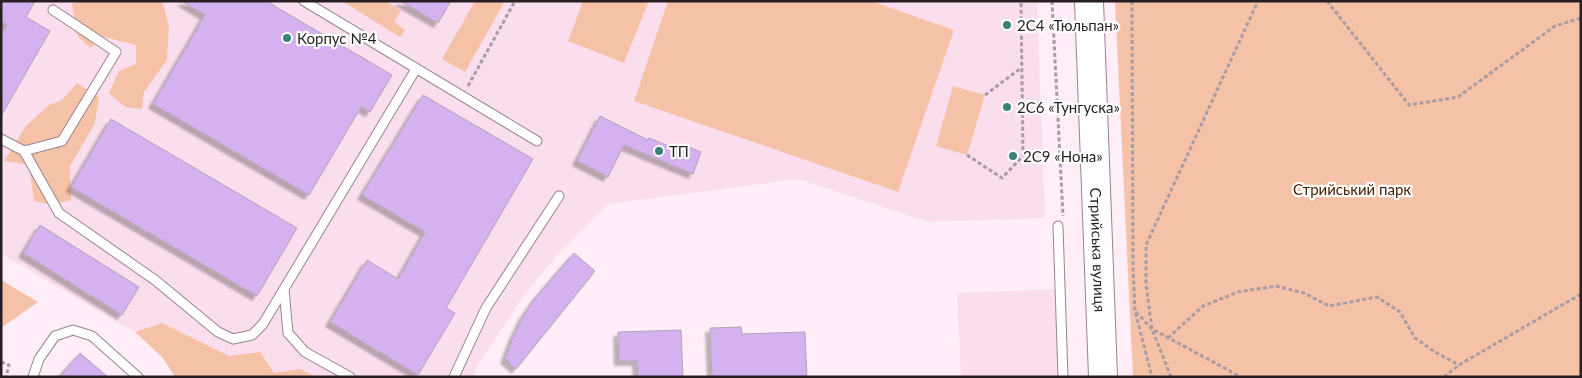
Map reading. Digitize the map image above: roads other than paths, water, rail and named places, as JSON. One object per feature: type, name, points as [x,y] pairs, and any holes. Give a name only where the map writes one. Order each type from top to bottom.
[{"type":"main road","name":"Стрийська вулиця","points":[[1089,1],[1103,377]]},
{"type":"lane","points":[[304,1],[318,5],[416,69],[537,141]]},
{"type":"lane","points":[[24,151],[62,141],[116,52],[53,10]]},
{"type":"lane","points":[[1,139],[24,151],[59,213],[155,280],[218,332],[233,338],[252,335],[263,324],[284,290],[416,69]]},
{"type":"lane","points":[[454,377],[486,308],[559,196]]},
{"type":"lane","points":[[1058,226],[1063,377]]},
{"type":"lane","points":[[284,290],[288,333],[305,352],[350,377]]},
{"type":"lane","points":[[33,377],[40,359],[55,336],[73,330],[92,336],[138,377]]},
{"type":"place","name":"2С4 «Тюльпан»","points":[[1007,25]]},
{"type":"place","name":"Корпус №4","points":[[287,38]]},
{"type":"place","name":"2С6 «Тунгуска»","points":[[1007,107]]},
{"type":"place","name":"ТП","points":[[659,151]]},
{"type":"place","name":"2С9 «Нона»","points":[[1013,156]]},
{"type":"park label","name":"Стрийський парк","points":[[1352,189]]}]
